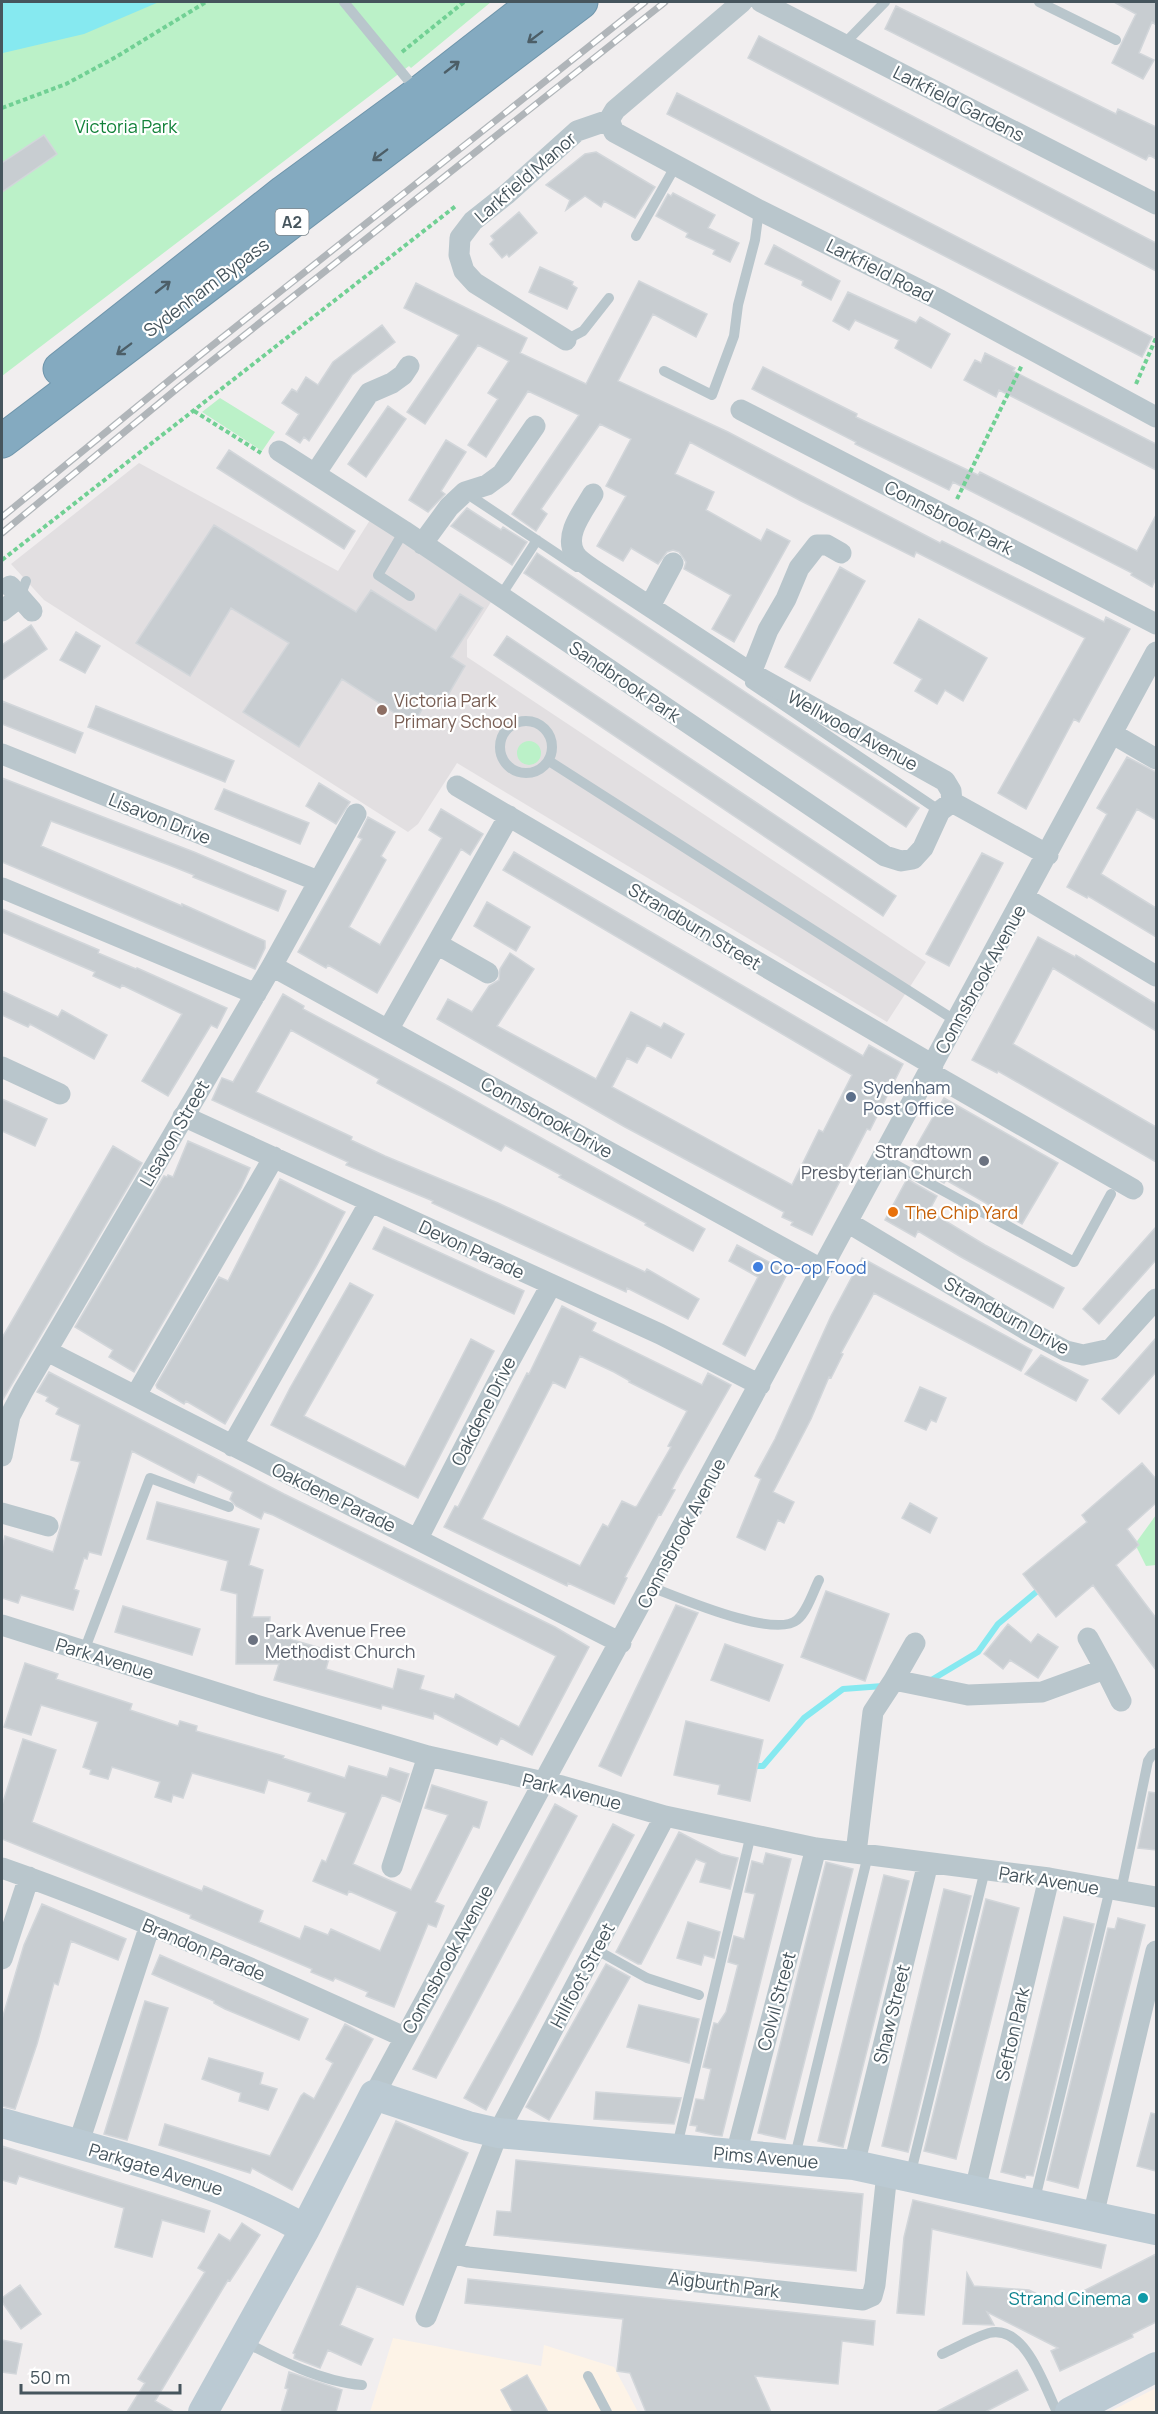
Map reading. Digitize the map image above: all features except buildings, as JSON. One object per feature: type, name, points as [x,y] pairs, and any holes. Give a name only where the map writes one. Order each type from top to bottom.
[{"type":"highway","name":"Sydenham Bypass","points":[[2,415],[284,192],[419,93],[536,2]]},
{"type":"highway","name":"Sydenham Bypass","points":[[2,441],[581,2]]},
{"type":"street","points":[[609,120],[615,111],[742,2]]},
{"type":"street","name":"Larkfield Gardens","points":[[761,2],[1156,204]]},
{"type":"street","name":"Larkfield Road","points":[[609,120],[614,132],[759,210],[940,300],[1156,417]]},
{"type":"street","name":"Larkfield Manor","points":[[566,340],[475,283],[464,271],[459,255],[460,238],[473,221],[578,131],[609,120]]},
{"type":"street","points":[[315,474],[369,393],[392,383],[403,375],[409,366]]},
{"type":"street","name":"Connsbrook Park","points":[[741,410],[1156,624]]},
{"type":"street","points":[[422,544],[449,507],[465,492],[487,485],[502,474],[535,426]]},
{"type":"street","name":"Sandbrook Park","points":[[279,451],[404,531],[885,856],[901,861],[913,859],[923,848],[946,806]]},
{"type":"street","name":"Wellwood Avenue","points":[[593,494],[574,530],[571,542],[575,555],[597,573],[751,673],[945,781],[951,791],[946,806]]},
{"type":"street","points":[[751,673],[768,630],[786,599],[799,568],[817,545],[827,545],[841,553]]},
{"type":"street","points":[[650,606],[673,563]]},
{"type":"street","points":[[2,611],[22,594]]},
{"type":"street","name":"Connsbrook Avenue","points":[[203,2412],[304,2229],[404,2037],[621,1643],[821,1269],[849,1223],[956,1021],[1025,898],[1156,652]]},
{"type":"street","points":[[1113,734],[1156,759]]},
{"type":"street","name":"Lisavon Drive","points":[[2,754],[318,881]]},
{"type":"street","name":"Strandburn Street","points":[[458,786],[1133,1189]]},
{"type":"street","points":[[946,806],[1048,855]]},
{"type":"street","name":"Lisavon Street","points":[[2,1456],[6,1414],[47,1351],[273,966],[356,814]]},
{"type":"street","points":[[388,1030],[509,816]]},
{"type":"street","points":[[2,888],[256,994]]},
{"type":"street","points":[[1025,898],[1156,976]]},
{"type":"street","points":[[437,944],[488,973]]},
{"type":"street","name":"Connsbrook Drive","points":[[273,966],[821,1269]]},
{"type":"street","points":[[2,1067],[60,1094]]},
{"type":"street","name":"Devon Parade","points":[[183,1116],[660,1334],[760,1385]]},
{"type":"street","points":[[136,1395],[274,1157]]},
{"type":"street","points":[[232,1446],[370,1202]]},
{"type":"street","name":"Strandburn Drive","points":[[849,1223],[1030,1332],[1066,1351],[1083,1355],[1111,1349],[1156,1299]]},
{"type":"street","name":"Oakdene Drive","points":[[418,1538],[551,1285]]},
{"type":"street","name":"Oakdene Parade","points":[[47,1351],[621,1643]]},
{"type":"street","points":[[2,1513],[48,1526]]},
{"type":"street","name":"Park Avenue","points":[[2,1625],[428,1756],[543,1782],[665,1816],[816,1848],[1049,1878],[1156,1897]]},
{"type":"street","points":[[1088,1638],[1121,1701]]},
{"type":"street","points":[[862,1854],[873,1712],[915,1643]]},
{"type":"street","points":[[894,1680],[968,1695],[1042,1692],[1106,1669]]},
{"type":"street","points":[[392,1867],[428,1756]]},
{"type":"street","name":"Hillfoot Street","points":[[498,2133],[665,1816]]},
{"type":"street","name":"Colvil Street","points":[[736,2154],[816,1848]]},
{"type":"street","name":"Shaw Street","points":[[854,2165],[928,1863]]},
{"type":"street","name":"Brandon Parade","points":[[2,1868],[150,1925],[404,2037]]},
{"type":"street","points":[[2,1959],[29,1877]]},
{"type":"street","name":"Sefton Park","points":[[975,2190],[1049,1878]]},
{"type":"street","points":[[78,2145],[150,1925]]},
{"type":"street","points":[[1092,2216],[1156,1951]]},
{"type":"street","name":"Pims Avenue","points":[[374,2095],[468,2126],[498,2133],[854,2165],[1156,2230]]},
{"type":"street","name":"Parkgate Avenue","points":[[2,2123],[241,2196],[304,2229]]},
{"type":"street","points":[[426,2317],[498,2133]]},
{"type":"street","name":"Aigburth Park","points":[[452,2253],[468,2257],[863,2300],[872,2296],[898,2175]]},
{"type":"street","points":[[1070,2412],[1156,2367]]},
{"type":"lane","points":[[344,2],[419,93]]},
{"type":"lane","points":[[844,44],[885,2]]},
{"type":"lane","points":[[1039,2],[1116,40]]},
{"type":"lane","points":[[636,236],[676,165]]},
{"type":"lane","points":[[664,371],[712,396],[734,336],[738,305],[755,240],[759,210]]},
{"type":"lane","points":[[566,340],[583,331],[609,298]]},
{"type":"lane","points":[[465,492],[946,806]]},
{"type":"lane","points":[[404,531],[378,575],[410,596]]},
{"type":"lane","points":[[500,597],[537,540]]},
{"type":"lane","points":[[523,720],[539,724],[546,729],[553,745],[549,761],[543,767],[527,773],[510,768],[501,753],[502,736],[514,723],[523,720]]},
{"type":"lane","points":[[549,761],[956,1021]]},
{"type":"lane","points":[[883,1158],[1074,1263],[1111,1194]]},
{"type":"lane","points":[[84,1651],[150,1478],[229,1508]]},
{"type":"lane","points":[[651,1587],[751,1622],[779,1625],[792,1623],[799,1619],[819,1580]]},
{"type":"lane","points":[[1034,2204],[1148,1761],[1156,1753]]},
{"type":"lane","points":[[676,2149],[751,1834]]},
{"type":"lane","points":[[794,2160],[862,1854]]},
{"type":"lane","points":[[898,2175],[985,1870]]},
{"type":"lane","points":[[595,1949],[646,1978],[699,1995]]},
{"type":"lane","points":[[942,2354],[992,2332],[1012,2336],[1028,2351],[1057,2412]]},
{"type":"lane","points":[[243,2341],[291,2364],[348,2384],[363,2385]]},
{"type":"lane","points":[[588,2376],[607,2412]]},
{"type":"path","points":[[2,108],[66,84],[117,57],[206,2]]},
{"type":"path","points":[[391,60],[464,2]]},
{"type":"path","points":[[2,560],[466,198]]},
{"type":"path","points":[[1128,401],[1156,338]]},
{"type":"path","points":[[949,516],[1030,348]]},
{"type":"path","points":[[194,411],[259,453],[279,451]]},
{"type":"shaded area","name":"Victoria Park Primary School","points":[[139,463],[338,571],[370,520],[491,602],[467,640],[467,657],[926,962],[887,1022],[457,763],[418,824],[408,832],[44,600],[11,564]]},
{"type":"shaded area","points":[[393,2338],[541,2366],[544,2345],[614,2367],[638,2412],[370,2412]]},
{"type":"shaded area","points":[[1156,2388],[1156,2412],[1109,2412]]},
{"type":"green space","name":"Victoria Park","points":[[2,2],[491,2],[411,68],[409,66],[2,376]]},
{"type":"green space","points":[[220,398],[275,432],[262,451],[202,412]]},
{"type":"green space","points":[[529,741],[538,744],[541,753],[538,762],[529,765],[520,762],[517,753],[520,744]]},
{"type":"green space","points":[[1156,1515],[1156,1565],[1146,1566],[1135,1544]]},
{"type":"water","points":[[2,2],[159,2],[84,34],[3,53]]},
{"type":"waterway","points":[[928,1682],[978,1652],[998,1624],[1041,1588]]},
{"type":"waterway","points":[[751,1766],[763,1766],[804,1718],[843,1689],[883,1686]]},
{"type":"railway","points":[[2,517],[199,356],[645,2]]},
{"type":"railway","points":[[2,533],[179,387],[665,2]]},
{"type":"place","name":"Victoria Park Primary School","points":[[382,710]]},
{"type":"place","name":"Sydenham Post Office","points":[[851,1097]]},
{"type":"place","name":"Strandtown Presbyterian Church","points":[[984,1161]]},
{"type":"place","name":"The Chip Yard","points":[[893,1212]]},
{"type":"place","name":"Co-op Food","points":[[758,1267]]},
{"type":"place","name":"Park Avenue Free Methodist Church","points":[[253,1640]]},
{"type":"place","name":"Strand Cinema","points":[[1143,2298]]}]
